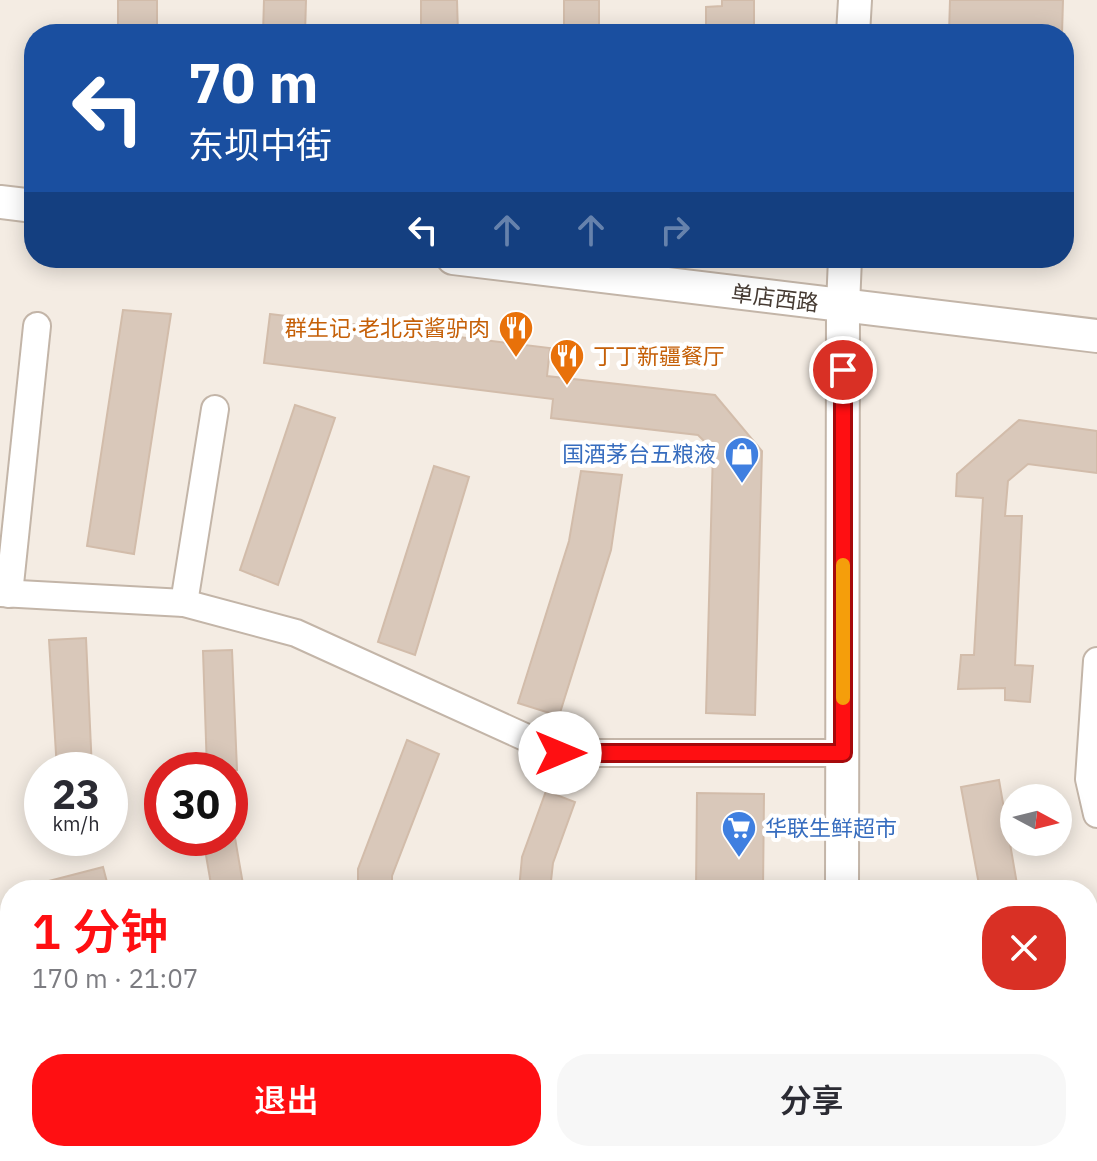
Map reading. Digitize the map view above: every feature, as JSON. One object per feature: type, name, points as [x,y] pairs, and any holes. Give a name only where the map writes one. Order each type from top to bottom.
[{"type":"street","points":[[854,24],[855,0]]},
{"type":"street","points":[[0,202],[24,205]]},
{"type":"street","name":"单店西路","points":[[534,268],[1097,336]]},
{"type":"street","points":[[842,880],[845,268]]},
{"type":"street","points":[[37,326],[4,594],[184,603],[296,633],[560,753],[843,753]]},
{"type":"street","points":[[184,603],[215,409]]},
{"type":"street","points":[[1097,661],[1089,779],[1097,814]]},
{"type":"building","points":[[118,0],[157,0],[157,24],[118,24]]},
{"type":"building","points":[[264,0],[306,0],[305,24],[263,24]]},
{"type":"building","points":[[421,0],[457,0],[458,24],[421,24]]},
{"type":"building","points":[[564,0],[599,0],[599,24],[564,24]]},
{"type":"building","points":[[722,0],[754,0],[754,24],[706,24],[706,7],[722,6]]},
{"type":"building","points":[[950,0],[1063,0],[1062,24],[949,24]]},
{"type":"building","points":[[123,310],[171,314],[134,554],[87,546]]},
{"type":"building","points":[[270,314],[550,348],[547,376],[715,395],[762,451],[755,715],[706,713],[713,450],[698,435],[551,418],[553,399],[264,363]]},
{"type":"building","points":[[295,405],[335,418],[278,585],[240,570]]},
{"type":"building","points":[[1019,420],[1097,431],[1097,473],[1028,464],[1008,481],[1005,516],[1022,516],[1015,665],[1033,666],[1030,702],[1005,700],[1005,688],[958,689],[961,655],[974,655],[983,498],[956,496],[957,474]]},
{"type":"building","points":[[434,466],[469,477],[415,655],[378,642]]},
{"type":"building","points":[[581,471],[622,475],[611,550],[559,716],[518,703],[569,541]]},
{"type":"building","points":[[86,638],[91,752],[56,752],[49,640]]},
{"type":"building","points":[[232,650],[236,752],[206,752],[203,651]]},
{"type":"building","points":[[407,740],[439,754],[392,880],[358,880],[358,869]]},
{"type":"building","points":[[999,780],[1000,856],[1012,856],[1016,880],[978,880],[961,787]]},
{"type":"building","points":[[546,791],[575,802],[553,863],[551,880],[520,880],[522,857]]},
{"type":"building","points":[[697,793],[764,794],[763,880],[696,880]]},
{"type":"building","points":[[206,856],[238,856],[242,880],[210,880]]},
{"type":"building","points":[[103,867],[106,880],[53,880]]},
{"type":"slow traffic","points":[[843,565],[843,698]]},
{"type":"place","name":"群生记·老北京酱驴肉","points":[[516,359]]},
{"type":"place","name":"丁丁新疆餐厅","points":[[567,387]]},
{"type":"place","name":"国酒茅台五粮液","points":[[742,485]]},
{"type":"place","name":"华联生鲜超市","points":[[739,859]]},
{"type":"route","points":[[560,753],[843,753],[843,370]]}]
